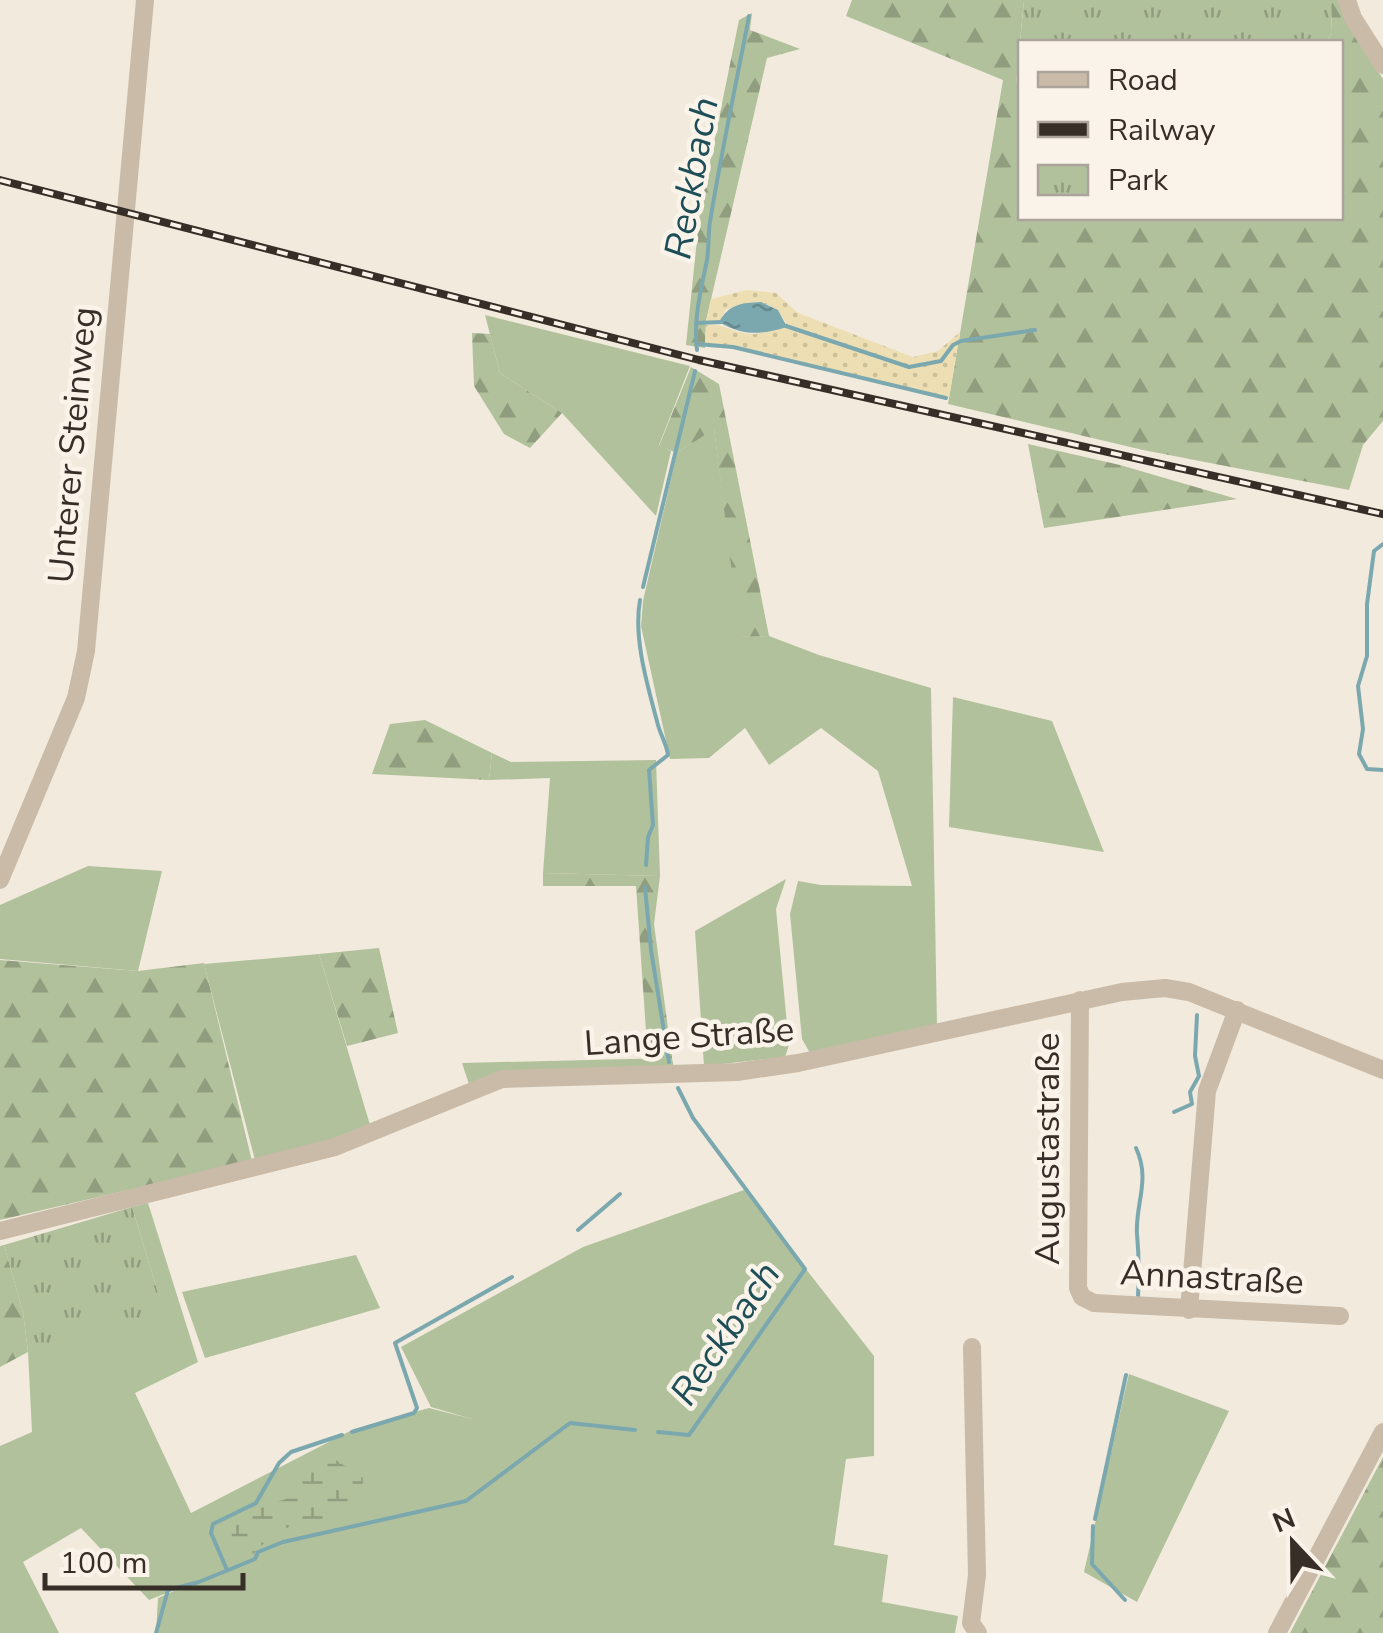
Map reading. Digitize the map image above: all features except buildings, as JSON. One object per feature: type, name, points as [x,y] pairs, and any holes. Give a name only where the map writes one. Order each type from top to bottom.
[{"type":"street","name":"Unterer Steinweg","points":[[0,880],[76,698],[86,652],[144,0]]},
{"type":"street","points":[[1348,0],[1353,18],[1383,65]]},
{"type":"street","name":"Lange Straße","points":[[0,1231],[334,1147],[502,1079],[738,1072],[798,1063],[1122,992],[1166,988],[1189,992],[1383,1070]]},
{"type":"street","name":"Augustastraße","points":[[1080,1000],[1078,1288],[1082,1297]]},
{"type":"street","points":[[1189,1310],[1207,1091],[1237,1010]]},
{"type":"street","name":"Annastraße","points":[[1082,1297],[1094,1302],[1189,1310],[1340,1316]]},
{"type":"street","points":[[972,1347],[977,1576],[971,1623],[978,1633]]},
{"type":"street","points":[[1277,1633],[1383,1432]]},
{"type":"green space","points":[[852,0],[1024,0],[1016,84],[1018,220],[1343,220],[1343,40],[1327,40],[1332,33],[1331,0],[1341,0],[1344,17],[1383,79],[1383,421],[1363,445],[1349,490],[1143,450],[948,404],[1003,80],[846,16]]},
{"type":"green space","points":[[1024,0],[1331,0],[1332,33],[1327,40],[1020,40]]},
{"type":"green space","points":[[752,13],[750,30],[800,49],[767,58],[706,321],[705,348],[686,345],[700,211],[739,20]]},
{"type":"green space","points":[[485,315],[690,366],[659,445],[671,451],[656,516],[562,413],[500,373]]},
{"type":"green space","points":[[472,333],[490,334],[500,373],[562,413],[530,448],[504,434],[474,386]]},
{"type":"green space","points":[[691,367],[719,384],[769,636],[740,637],[714,429],[677,453],[659,446]]},
{"type":"green space","points":[[714,428],[741,637],[769,636],[931,688],[937,1026],[810,1053],[802,1039],[790,914],[798,881],[912,886],[878,771],[821,728],[769,765],[745,728],[709,758],[670,759],[641,626],[643,601],[677,453]]},
{"type":"green space","points":[[1028,444],[1120,465],[1237,499],[1044,528]]},
{"type":"green space","points":[[953,697],[1052,721],[1104,852],[949,827]]},
{"type":"green space","points":[[425,720],[492,753],[489,780],[372,774],[390,724]]},
{"type":"green space","points":[[492,753],[511,762],[656,760],[660,876],[543,873],[550,778],[489,780]]},
{"type":"green space","points":[[88,866],[162,871],[138,971],[0,959],[0,905]]},
{"type":"green space","points":[[543,873],[660,876],[654,924],[672,1058],[648,1060],[636,886],[543,886]]},
{"type":"green space","points":[[786,879],[776,909],[789,1045],[785,1057],[704,1066],[695,931]]},
{"type":"green space","points":[[379,948],[398,1033],[347,1046],[319,954]]},
{"type":"green space","points":[[319,954],[370,1125],[336,1142],[256,1164],[204,964]]},
{"type":"green space","points":[[0,960],[138,971],[204,963],[252,1161],[0,1220]]},
{"type":"green space","points":[[672,1058],[674,1068],[469,1084],[462,1063]]},
{"type":"green space","points":[[744,1190],[874,1356],[874,1456],[846,1459],[834,1545],[888,1555],[882,1602],[958,1616],[955,1633],[156,1633],[158,1598],[199,1580],[149,1600],[81,1528],[23,1562],[59,1633],[0,1633],[0,1446],[32,1432],[28,1352],[158,1293],[132,1207],[148,1203],[198,1362],[135,1393],[191,1513],[354,1429],[429,1408],[472,1419],[431,1407],[401,1347],[583,1247]]},
{"type":"green space","points":[[132,1207],[158,1293],[140,1322],[28,1352],[23,1312],[4,1245]]},
{"type":"green space","points":[[4,1245],[23,1312],[28,1352],[0,1367],[0,1246]]},
{"type":"green space","points":[[356,1255],[380,1308],[205,1358],[182,1292]]},
{"type":"green space","points":[[1129,1374],[1229,1411],[1137,1602],[1084,1572]]},
{"type":"green space","points":[[330,1456],[363,1478],[362,1503],[335,1518],[306,1522],[282,1531],[250,1558],[232,1539],[231,1515],[290,1498],[292,1479]]},
{"type":"green space","points":[[1383,1457],[1383,1633],[1290,1633]]},
{"type":"sand","points":[[747,290],[776,293],[798,313],[913,357],[938,351],[960,332],[959,341],[950,348],[958,344],[949,398],[733,346],[705,344],[706,325],[750,334],[788,328],[907,365],[787,325],[775,309],[762,303],[726,309],[720,321],[706,321],[711,299]]},
{"type":"water","points":[[761,302],[778,310],[787,327],[752,333],[719,322],[736,306]]},
{"type":"waterway","name":"Reckbach","points":[[697,350],[697,316],[710,222],[749,16]]},
{"type":"waterway","points":[[696,323],[722,322]]},
{"type":"waterway","points":[[786,326],[909,367],[941,361],[961,341],[1035,330]]},
{"type":"waterway","points":[[697,344],[733,347],[946,398]]},
{"type":"waterway","name":"Reckbach","points":[[643,587],[695,371]]},
{"type":"waterway","points":[[1383,544],[1374,551],[1367,604],[1367,656],[1358,686],[1363,729],[1359,754],[1367,769],[1383,770]]},
{"type":"waterway","name":"Reckbach","points":[[640,600],[638,631],[643,663],[668,755],[649,770],[653,825],[646,865]]},
{"type":"waterway","name":"Reckbach","points":[[645,887],[669,1062]]},
{"type":"waterway","points":[[1174,1112],[1192,1104],[1190,1092],[1199,1076],[1195,1056],[1197,1015]]},
{"type":"waterway","name":"Reckbach","points":[[658,1432],[689,1435],[805,1269],[693,1118],[678,1088]]},
{"type":"waterway","points":[[1136,1148],[1142,1171],[1137,1223],[1138,1297]]},
{"type":"waterway","points":[[578,1230],[620,1194]]},
{"type":"waterway","points":[[352,1432],[414,1413],[417,1408],[395,1343],[512,1277]]},
{"type":"waterway","points":[[1095,1519],[1126,1375]]},
{"type":"waterway","name":"Reckbach","points":[[156,1633],[168,1590],[255,1559],[258,1552],[283,1542],[466,1501],[570,1423],[635,1430]]},
{"type":"waterway","points":[[227,1570],[211,1533],[213,1524],[256,1503],[279,1463],[291,1452],[342,1435]]},
{"type":"waterway","points":[[1093,1526],[1092,1564],[1125,1600]]},
{"type":"railway","points":[[0,180],[699,360],[1383,514]]}]
